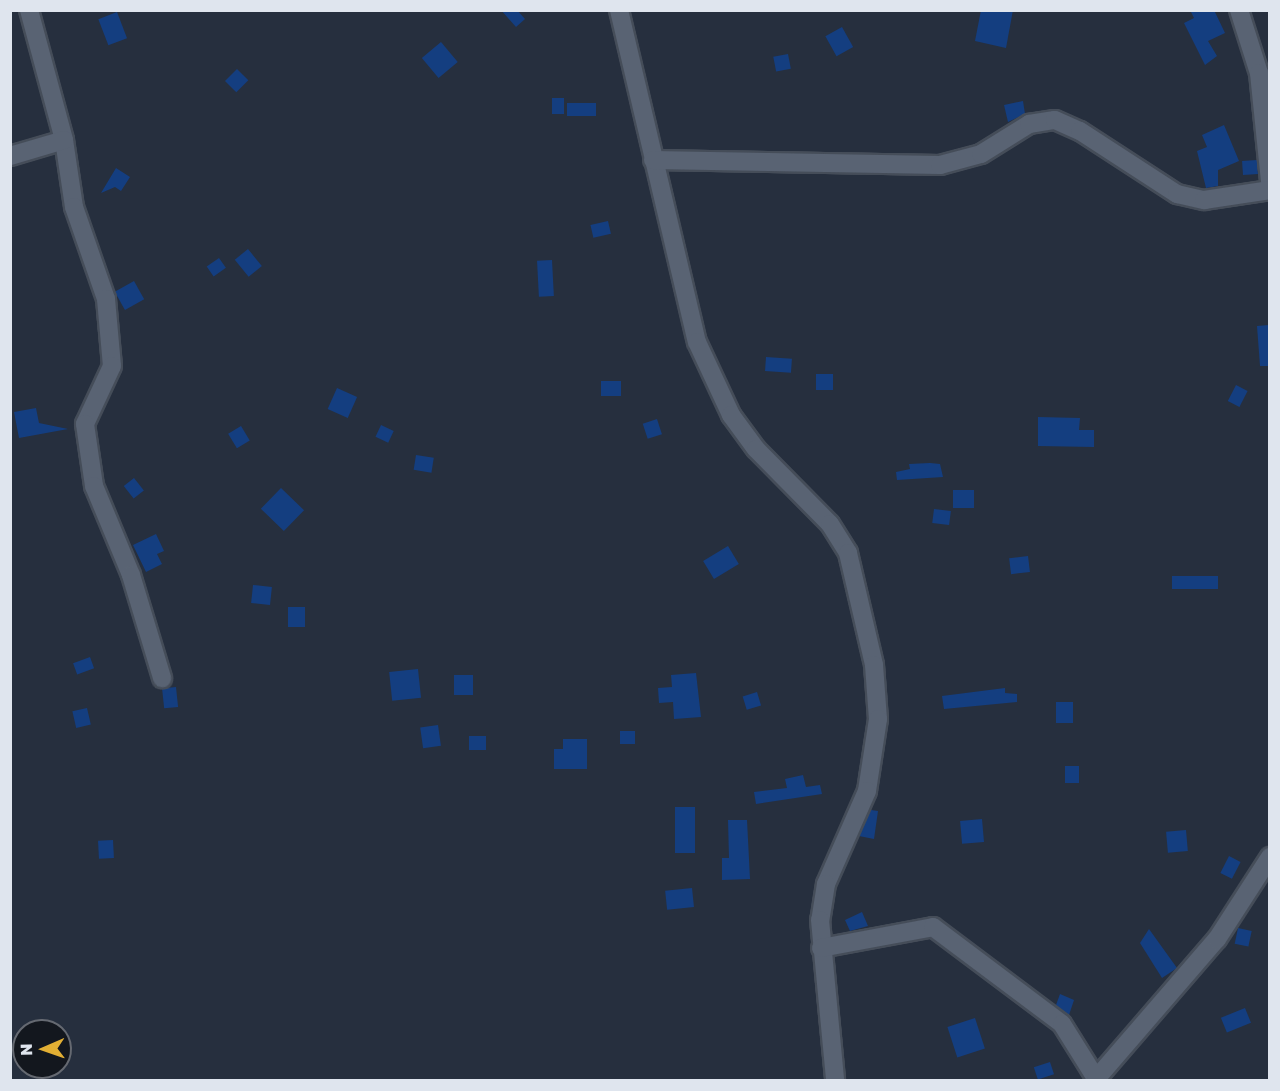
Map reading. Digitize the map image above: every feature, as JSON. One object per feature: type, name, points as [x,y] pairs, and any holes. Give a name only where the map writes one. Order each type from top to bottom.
[{"type":"street","points":[[29,10],[64,140],[74,207],[106,299],[111,339],[108,381],[85,424],[94,486],[131,575],[162,678]]},
{"type":"street","points":[[619,10],[698,342],[731,415],[756,449],[830,524],[848,553],[859,592],[874,665],[878,719],[867,791],[826,885],[821,948],[835,1080]]},
{"type":"street","points":[[1239,10],[1259,73],[1269,181]]},
{"type":"street","points":[[653,160],[940,165],[981,154],[1029,124],[1055,120],[1080,130],[1177,194],[1204,200],[1269,189]]},
{"type":"street","points":[[10,156],[64,140]]},
{"type":"street","points":[[821,948],[933,927],[1062,1024],[1096,1080],[1217,939],[1269,857]]},
{"type":"building","points":[[501,10],[517,10],[525,19],[516,27]]},
{"type":"building","points":[[981,10],[1013,10],[1006,48],[975,41]]},
{"type":"building","points":[[1190,10],[1214,10],[1225,33],[1208,41],[1217,56],[1205,65],[1184,23],[1194,18]]},
{"type":"building","points":[[117,12],[127,38],[108,45],[98,19]]},
{"type":"building","points":[[842,27],[853,47],[837,56],[825,36]]},
{"type":"building","points":[[441,42],[458,62],[439,78],[422,58]]},
{"type":"building","points":[[788,54],[791,69],[776,72],[773,57]]},
{"type":"building","points":[[237,69],[248,80],[236,92],[225,81]]},
{"type":"building","points":[[552,98],[564,98],[564,114],[552,114]]},
{"type":"building","points":[[1023,101],[1025,114],[1008,122],[1004,105]]},
{"type":"building","points":[[567,103],[596,103],[596,116],[567,116]]},
{"type":"building","points":[[1224,125],[1239,161],[1218,170],[1218,186],[1206,188],[1197,151],[1207,147],[1202,135]]},
{"type":"building","points":[[1257,160],[1258,174],[1243,175],[1242,161]]},
{"type":"building","points":[[116,168],[130,177],[121,191],[115,187],[101,193]]},
{"type":"building","points":[[608,221],[611,234],[593,238],[590,225]]},
{"type":"building","points":[[248,249],[262,266],[249,277],[235,260]]},
{"type":"building","points":[[219,258],[226,268],[214,276],[207,267]]},
{"type":"building","points":[[552,260],[554,296],[539,297],[537,261]]},
{"type":"building","points":[[134,281],[144,299],[125,310],[115,292]]},
{"type":"building","points":[[1269,325],[1269,366],[1260,366],[1257,326]]},
{"type":"building","points":[[766,357],[792,359],[791,373],[765,371]]},
{"type":"building","points":[[816,374],[833,374],[833,390],[816,390]]},
{"type":"building","points":[[601,381],[621,381],[621,396],[601,396]]},
{"type":"building","points":[[1236,385],[1248,391],[1239,407],[1228,401]]},
{"type":"building","points":[[337,388],[357,397],[348,418],[328,409]]},
{"type":"building","points":[[36,408],[39,423],[68,429],[19,438],[14,412]]},
{"type":"building","points":[[1038,417],[1080,418],[1079,430],[1094,430],[1094,447],[1038,446]]},
{"type":"building","points":[[657,419],[662,434],[648,439],[643,424]]},
{"type":"building","points":[[381,425],[394,431],[388,443],[376,437]]},
{"type":"building","points":[[241,426],[250,441],[237,448],[228,434]]},
{"type":"building","points":[[416,455],[434,458],[431,473],[414,470]]},
{"type":"building","points":[[909,464],[940,464],[943,477],[897,480],[896,472],[910,469]]},
{"type":"building","points":[[134,478],[144,491],[134,499],[124,486]]},
{"type":"building","points":[[281,488],[304,510],[284,531],[261,509]]},
{"type":"building","points":[[953,490],[974,490],[974,508],[953,508]]},
{"type":"building","points":[[934,509],[951,511],[949,525],[932,523]]},
{"type":"building","points":[[156,534],[164,551],[157,554],[162,564],[146,572],[133,545]]},
{"type":"building","points":[[728,546],[739,564],[714,579],[703,561]]},
{"type":"building","points":[[1028,556],[1030,572],[1011,574],[1009,558]]},
{"type":"building","points":[[1172,576],[1218,576],[1218,589],[1172,589]]},
{"type":"building","points":[[253,585],[272,587],[270,605],[251,603]]},
{"type":"building","points":[[288,607],[305,607],[305,627],[288,627]]},
{"type":"building","points":[[90,657],[94,668],[77,674],[73,663]]},
{"type":"building","points":[[418,669],[421,698],[392,701],[389,672]]},
{"type":"building","points":[[696,673],[701,717],[674,719],[673,702],[659,703],[658,688],[672,687],[671,675]]},
{"type":"building","points":[[454,675],[473,675],[473,695],[454,695]]},
{"type":"building","points":[[176,687],[178,707],[164,708],[162,688]]},
{"type":"building","points":[[1005,688],[1005,693],[1017,694],[1017,702],[944,709],[942,696]]},
{"type":"building","points":[[757,692],[761,705],[747,710],[743,696]]},
{"type":"building","points":[[1056,702],[1073,702],[1073,723],[1056,723]]},
{"type":"building","points":[[87,708],[91,725],[76,728],[72,711]]},
{"type":"building","points":[[438,725],[441,746],[423,748],[420,728]]},
{"type":"building","points":[[620,731],[635,731],[635,744],[620,744]]},
{"type":"building","points":[[469,736],[486,736],[486,750],[469,750]]},
{"type":"building","points":[[563,739],[587,739],[587,769],[554,769],[554,749],[563,749]]},
{"type":"building","points":[[1065,766],[1079,766],[1079,783],[1065,783]]},
{"type":"building","points":[[803,775],[806,787],[820,785],[822,794],[756,804],[754,792],[787,788],[785,779]]},
{"type":"building","points":[[675,807],[695,807],[695,853],[675,853]]},
{"type":"building","points":[[871,810],[878,811],[874,839],[859,836]]},
{"type":"building","points":[[982,819],[984,842],[962,844],[960,821]]},
{"type":"building","points":[[728,820],[747,820],[750,879],[722,880],[722,858],[729,858]]},
{"type":"building","points":[[1186,830],[1188,851],[1168,853],[1166,832]]},
{"type":"building","points":[[113,840],[114,858],[99,859],[98,841]]},
{"type":"building","points":[[1229,856],[1241,862],[1232,879],[1220,873]]},
{"type":"building","points":[[692,888],[694,907],[667,910],[665,891]]},
{"type":"building","points":[[862,912],[868,926],[850,931],[845,920]]},
{"type":"building","points":[[1238,928],[1252,931],[1248,947],[1235,944]]},
{"type":"building","points":[[1149,929],[1177,968],[1162,978],[1140,943]]},
{"type":"building","points":[[1060,994],[1074,1000],[1069,1015],[1056,1005]]},
{"type":"building","points":[[1245,1008],[1251,1023],[1227,1033],[1221,1018]]},
{"type":"building","points":[[975,1018],[985,1048],[957,1057],[947,1027]]},
{"type":"building","points":[[1050,1062],[1054,1074],[1038,1080],[1034,1067]]}]
